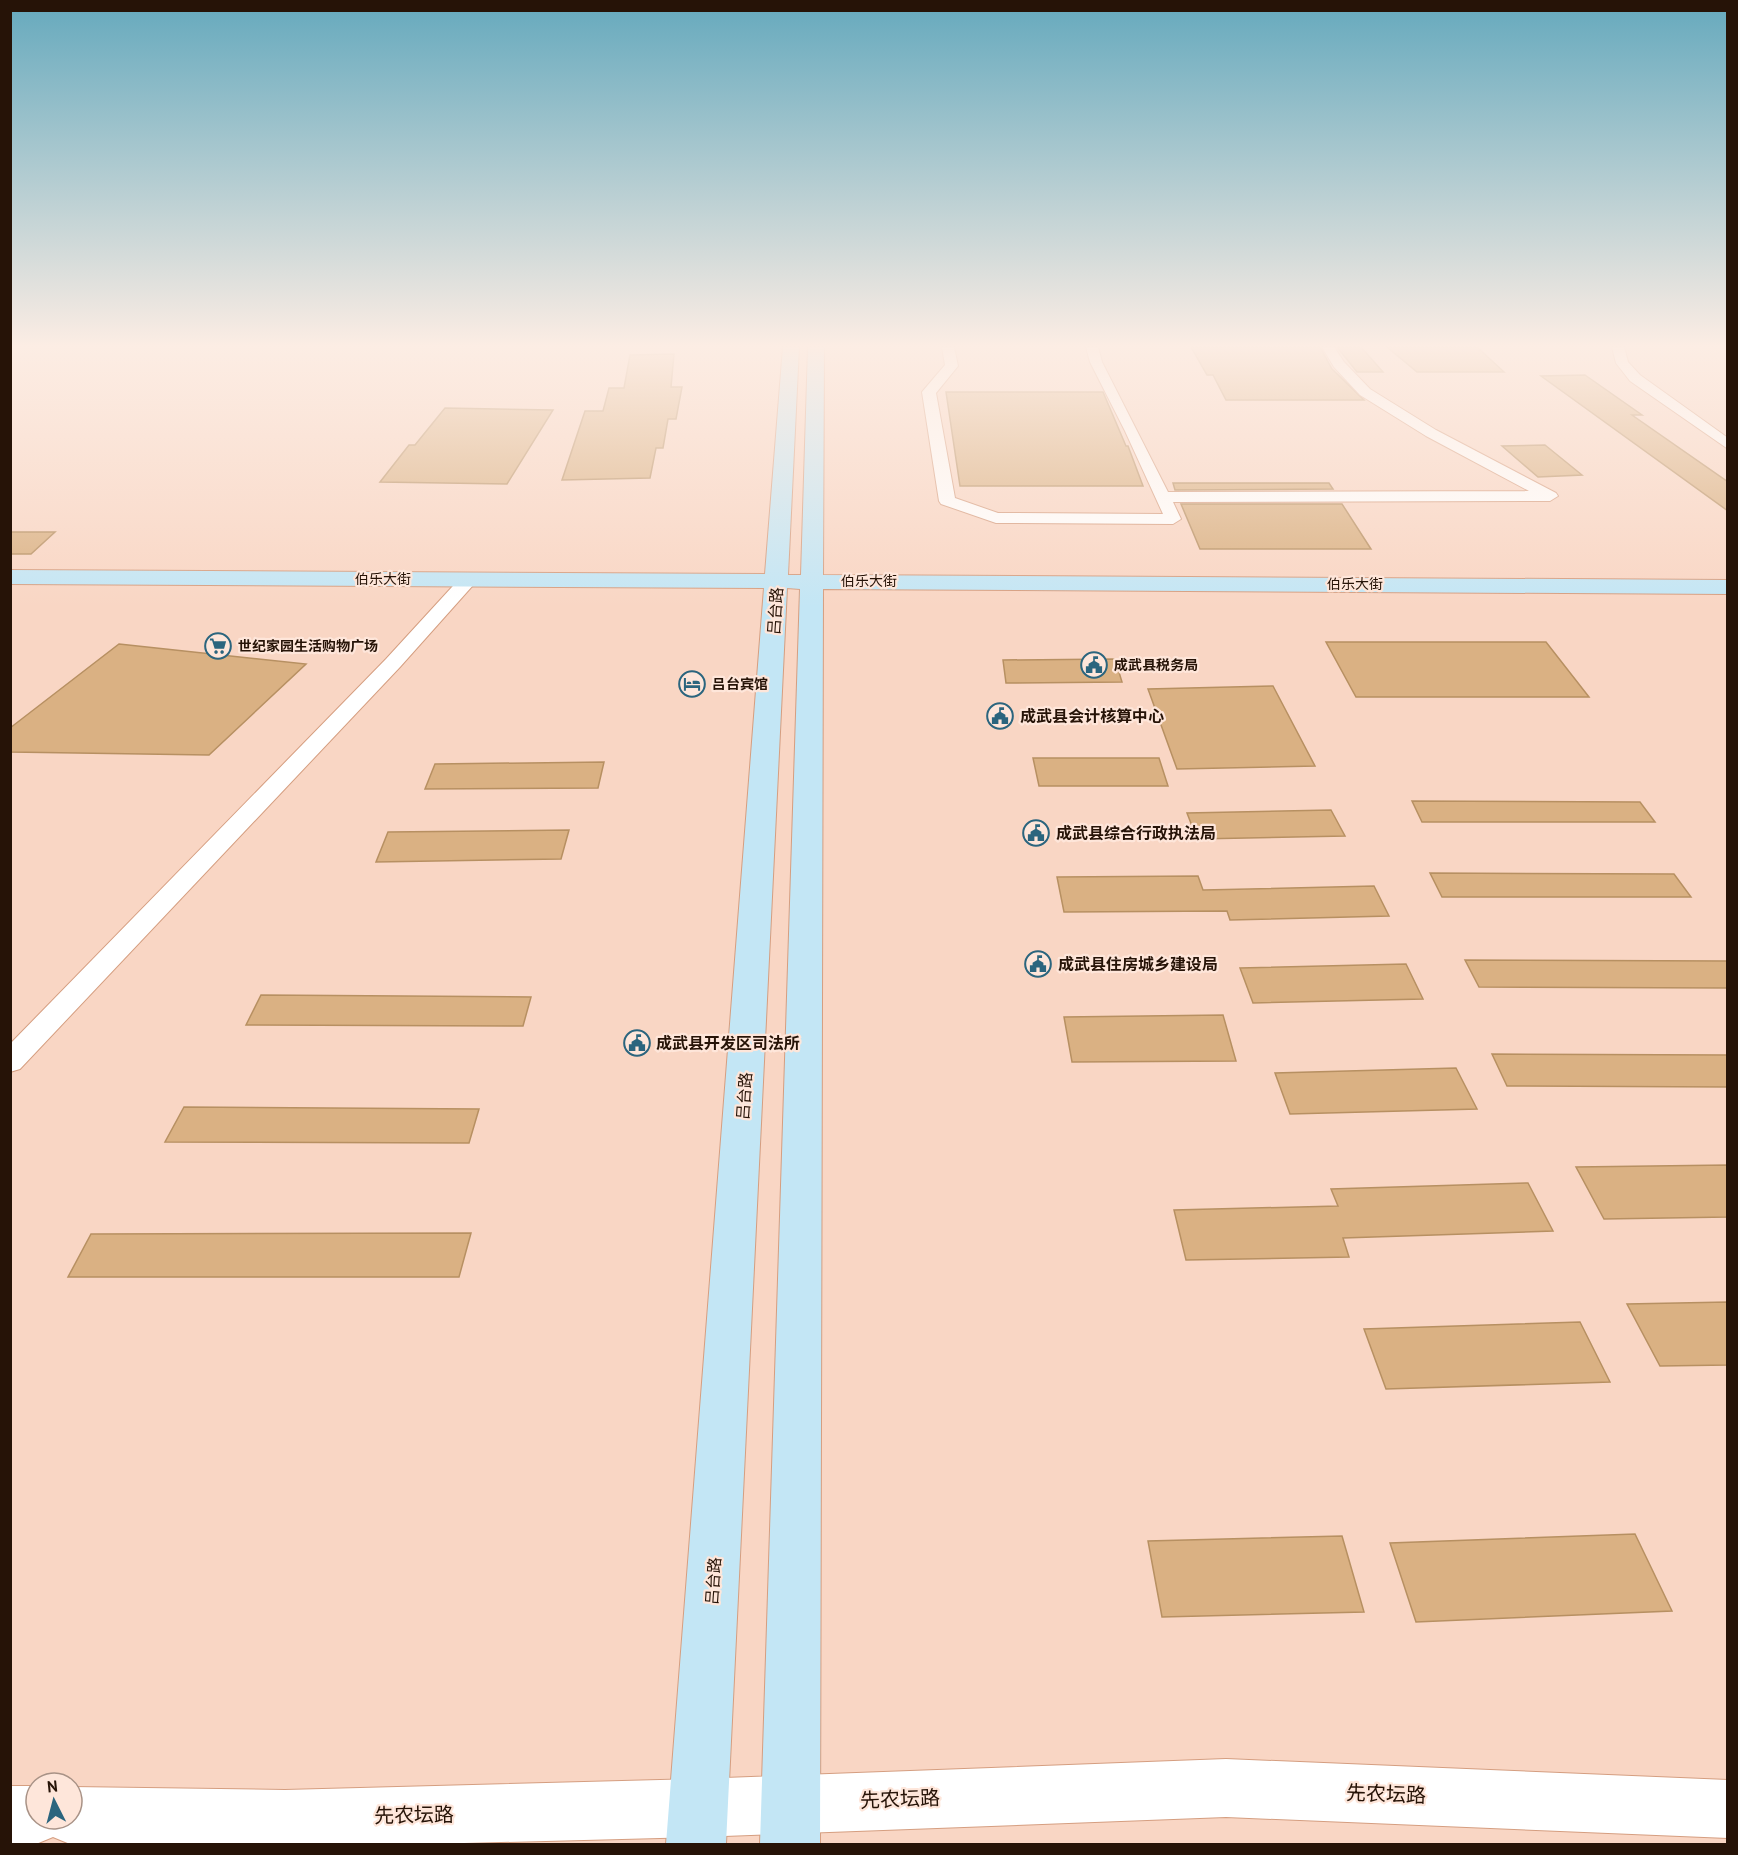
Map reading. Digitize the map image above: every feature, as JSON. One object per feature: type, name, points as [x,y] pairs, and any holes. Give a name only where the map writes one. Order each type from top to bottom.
[{"type":"main road","name":"吕台路","points":[[791,1824],[793,434]]},
{"type":"main road","name":"吕台路","points":[[697,1826],[794,581],[808,434]]},
{"type":"main road","name":"伯乐大街","points":[[10,577],[1728,586]]},
{"type":"street","points":[[936,434],[947,501],[996,518],[1173,519],[1133,434]]},
{"type":"street","points":[[1163,497],[1550,496],[1432,434]]},
{"type":"street","points":[[1712,434],[1728,445]]},
{"type":"street","points":[[10,1062],[393,663],[469,579]]},
{"type":"street","name":"先农坛路","points":[[84,1817],[279,1832],[791,1824],[1226,1788],[1728,1809]]},
{"type":"building","points":[[424,434],[538,434],[507,484],[380,482],[409,445],[415,445]]},
{"type":"building","points":[[577,434],[665,434],[663,448],[656,448],[650,478],[562,480]]},
{"type":"building","points":[[952,434],[1121,434],[1128,446],[1143,486],[960,486]]},
{"type":"building","points":[[1621,434],[1659,434],[1728,482],[1728,511]]},
{"type":"building","points":[[1545,445],[1582,475],[1538,477],[1502,446]]},
{"type":"building","points":[[1173,483],[1329,483],[1333,489],[1175,490]]},
{"type":"building","points":[[1181,504],[1342,504],[1371,549],[1200,549]]},
{"type":"building","points":[[10,532],[55,532],[31,554],[10,554]]},
{"type":"building","points":[[1326,642],[1546,642],[1589,697],[1356,697]]},
{"type":"building","points":[[119,644],[306,664],[209,755],[10,752],[10,728]]},
{"type":"building","points":[[1115,659],[1122,682],[1006,683],[1003,660]]},
{"type":"building","points":[[1273,686],[1315,766],[1177,769],[1148,689]]},
{"type":"building","points":[[1033,758],[1159,758],[1168,786],[1039,786]]},
{"type":"building","points":[[604,762],[598,788],[425,789],[435,764]]},
{"type":"building","points":[[1412,801],[1640,802],[1655,822],[1422,822]]},
{"type":"building","points":[[1331,810],[1345,836],[1197,839],[1187,813]]},
{"type":"building","points":[[569,830],[561,859],[376,862],[388,832]]},
{"type":"building","points":[[1430,873],[1674,874],[1691,897],[1442,897]]},
{"type":"building","points":[[1198,876],[1203,890],[1374,886],[1389,916],[1230,920],[1227,911],[1064,912],[1057,877]]},
{"type":"building","points":[[1465,960],[1728,961],[1728,988],[1479,987]]},
{"type":"building","points":[[1406,964],[1423,999],[1253,1003],[1240,968]]},
{"type":"building","points":[[261,995],[531,997],[523,1026],[246,1025]]},
{"type":"building","points":[[1223,1015],[1236,1061],[1072,1062],[1064,1017]]},
{"type":"building","points":[[1492,1054],[1728,1055],[1728,1087],[1507,1086]]},
{"type":"building","points":[[1456,1068],[1477,1109],[1290,1114],[1275,1073]]},
{"type":"building","points":[[184,1107],[479,1109],[469,1143],[165,1142]]},
{"type":"building","points":[[1728,1165],[1728,1217],[1604,1219],[1576,1167]]},
{"type":"building","points":[[1528,1183],[1553,1231],[1343,1238],[1349,1257],[1186,1260],[1174,1210],[1338,1206],[1331,1189]]},
{"type":"building","points":[[471,1233],[459,1277],[68,1277],[91,1234]]},
{"type":"building","points":[[1728,1302],[1728,1365],[1660,1366],[1627,1304]]},
{"type":"building","points":[[1580,1322],[1610,1382],[1386,1389],[1364,1329]]},
{"type":"building","points":[[1635,1534],[1672,1611],[1416,1622],[1390,1543]]},
{"type":"building","points":[[1342,1536],[1364,1612],[1162,1617],[1148,1541]]},
{"type":"place","name":"世纪家园生活购物广场","points":[[218,646]]},
{"type":"place","name":"成武县税务局","points":[[1094,665]]},
{"type":"place","name":"吕台宾馆","points":[[692,684]]},
{"type":"place","name":"成武县会计核算中心","points":[[1000,716]]},
{"type":"place","name":"成武县综合行政执法局","points":[[1036,833]]},
{"type":"place","name":"成武县住房城乡建设局","points":[[1038,964]]},
{"type":"place","name":"成武县开发区司法所","points":[[637,1043]]}]
